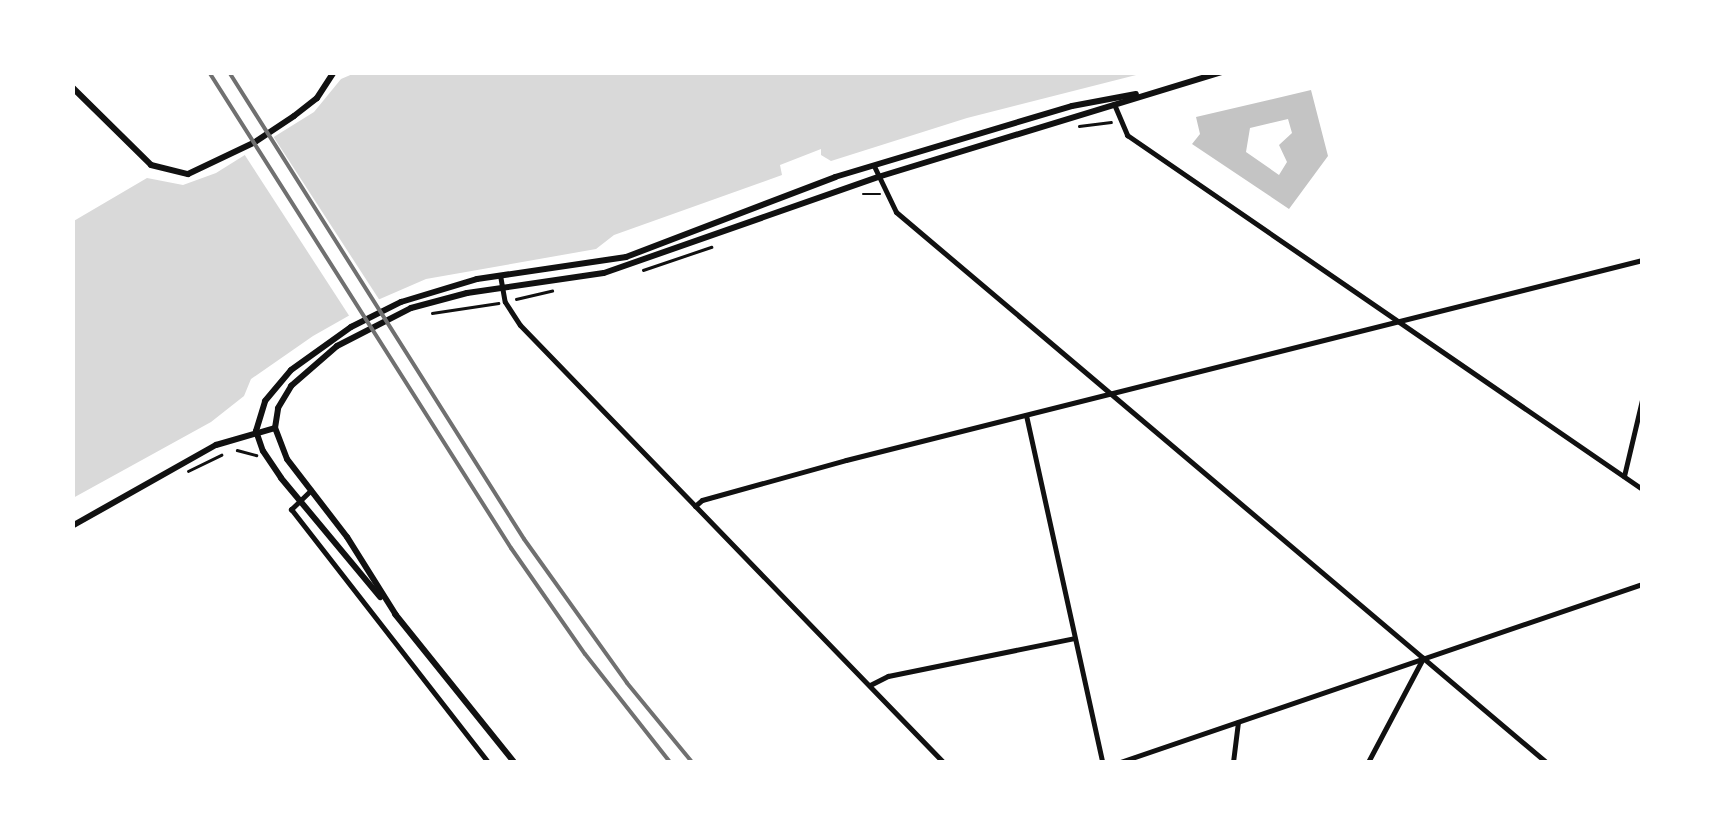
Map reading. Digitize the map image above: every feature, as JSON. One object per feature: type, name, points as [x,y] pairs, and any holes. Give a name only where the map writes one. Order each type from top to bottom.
[{"type":"street","points":[[72,87],[138,154],[162,171],[188,174],[207,168],[294,116],[317,98],[334,72]]},
{"type":"street","points":[[396,615],[347,537],[287,458],[274,428],[278,408],[291,386],[347,340],[410,308],[502,288],[604,273],[878,178],[1221,72]]},
{"type":"street","points":[[514,762],[263,451],[256,431],[264,401],[291,370],[351,327],[423,293],[500,275],[626,256],[874,166],[1112,96],[1148,92]]},
{"type":"street","points":[[1112,96],[1127,135],[1642,489]]},
{"type":"street","points":[[874,166],[896,212],[1546,762]]},
{"type":"street","points":[[695,506],[720,494],[1642,260]]},
{"type":"street","points":[[500,275],[504,302],[520,325],[943,762]]},
{"type":"street","points":[[1624,476],[1642,400]]},
{"type":"street","points":[[1026,415],[1102,762]]},
{"type":"street","points":[[72,526],[216,445],[274,428]]},
{"type":"street","points":[[311,490],[291,508],[488,762]]},
{"type":"street","points":[[1120,762],[1642,584]]},
{"type":"street","points":[[870,686],[888,676],[1074,638]]},
{"type":"street","points":[[411,662],[424,651]]},
{"type":"street","points":[[1368,762],[1423,658]]},
{"type":"street","points":[[1233,762],[1238,722]]},
{"type":"path","points":[[430,314],[504,302]]},
{"type":"path","points":[[184,464],[192,472],[230,449],[253,457]]},
{"type":"shaded area","points":[[355,73],[1144,73],[967,118],[831,161],[821,155],[821,149],[780,165],[782,175],[614,235],[596,249],[426,279],[373,302],[313,336],[251,379],[244,396],[211,422],[73,498],[72,222],[147,178],[183,185],[216,173],[314,112],[341,79]]},
{"type":"pier","points":[[271,133],[382,303],[353,322],[242,152]]},
{"type":"building","points":[[1311,90],[1328,156],[1289,209],[1192,144],[1200,134],[1196,117]],"holes":[[[1288,119],[1292,133],[1279,145],[1287,162],[1279,175],[1246,152],[1250,128]]]},
{"type":"railway","points":[[209,72],[511,548],[585,654],[670,762]]},
{"type":"railway","points":[[229,72],[524,539],[627,683],[692,762]]}]
